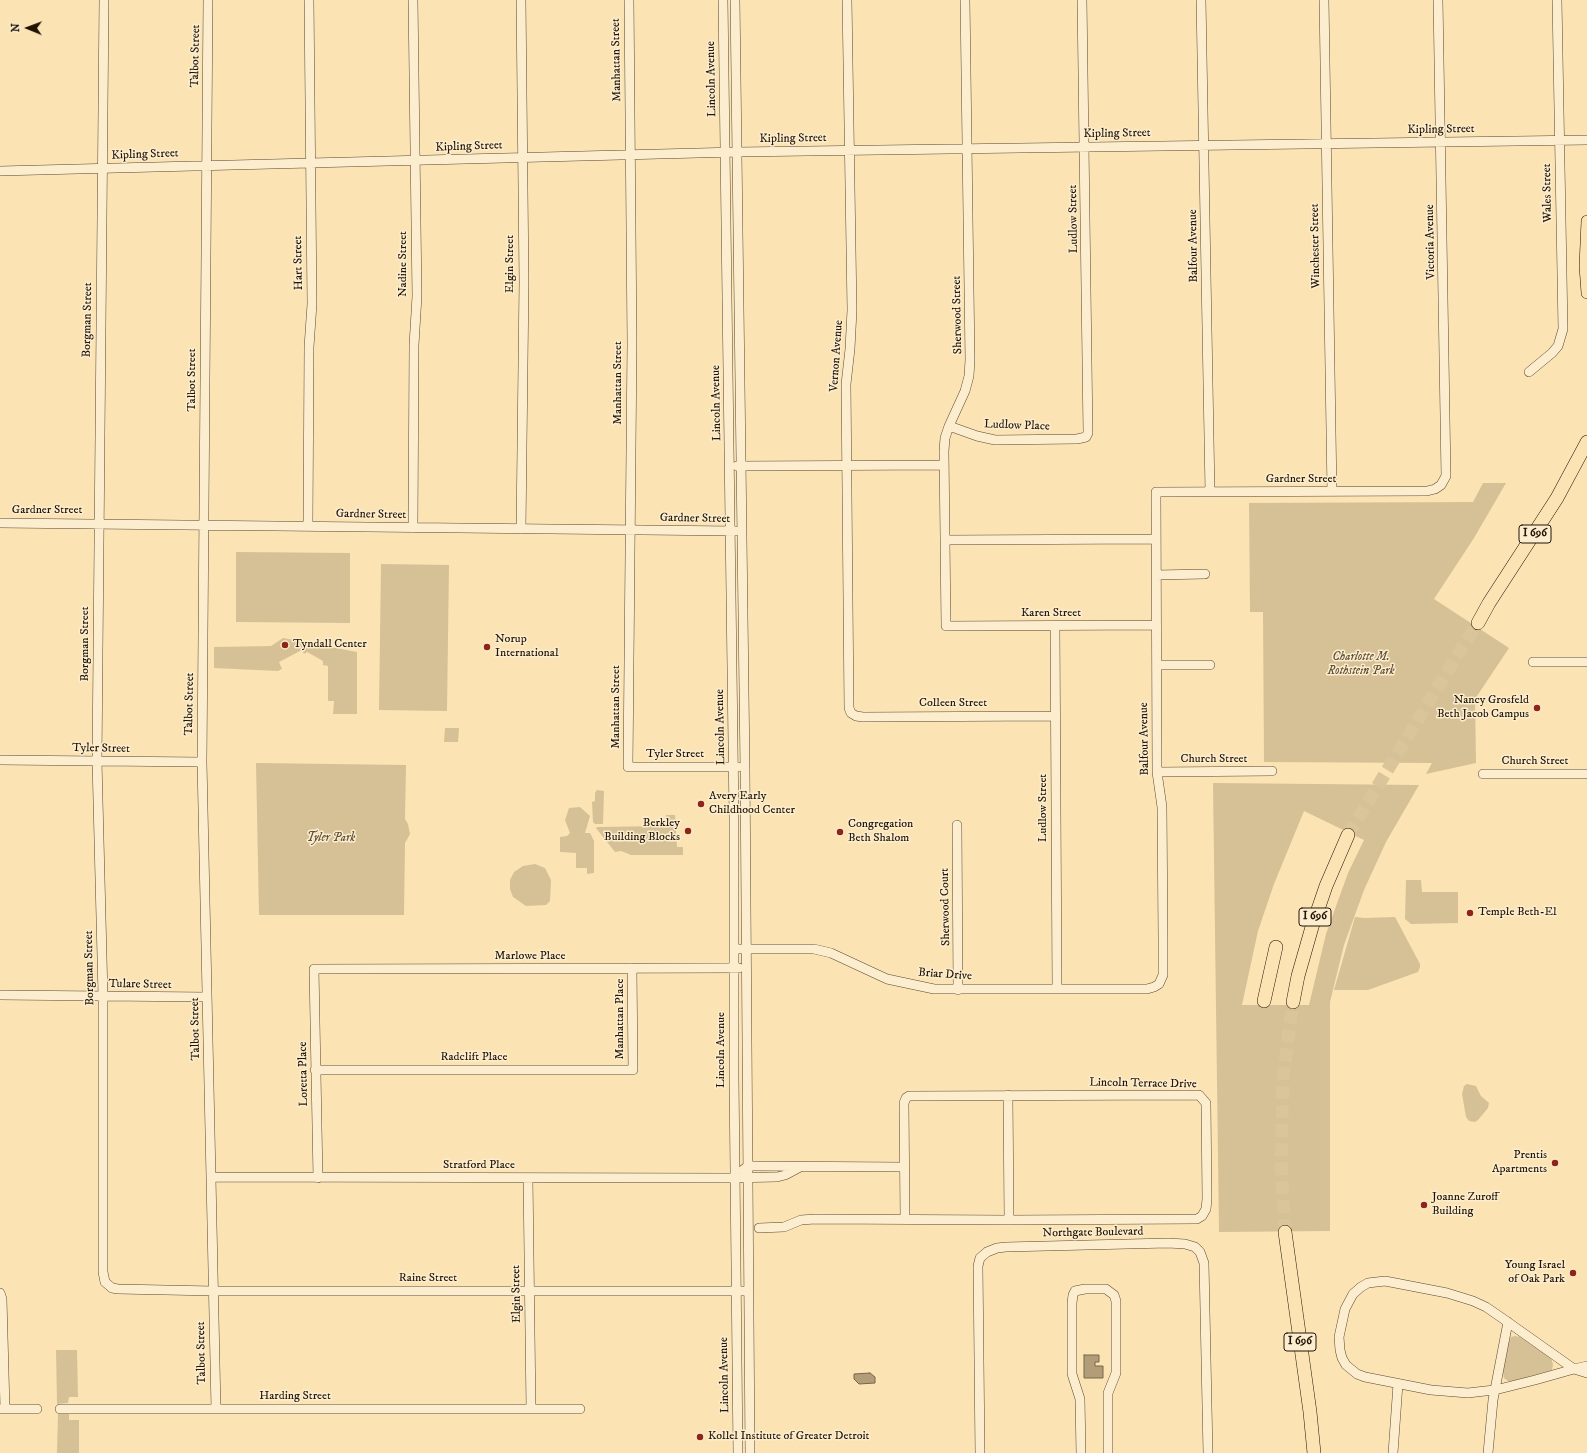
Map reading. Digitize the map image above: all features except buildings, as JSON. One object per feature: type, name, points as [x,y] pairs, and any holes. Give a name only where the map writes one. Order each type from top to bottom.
[{"type":"highway","name":"I 696","points":[[1478,623],[1489,603],[1557,498],[1587,442]]},
{"type":"highway","name":"I 696","points":[[1293,1002],[1298,976],[1312,927],[1326,886],[1348,835]]},
{"type":"highway","points":[[1264,1001],[1276,946]]},
{"type":"highway","name":"I 696","points":[[1285,1232],[1310,1412],[1314,1453]]},
{"type":"main road","points":[[1587,221],[1585,266],[1587,290]]},
{"type":"street","name":"Borgman Street","points":[[104,0],[97,761],[103,996],[103,1272],[105,1282],[109,1285]]},
{"type":"street","name":"Talbot Street","points":[[208,0],[202,762],[216,1409]]},
{"type":"street","name":"Hart Street","points":[[308,526],[309,347],[312,304],[309,0]]},
{"type":"street","name":"Nadine Street","points":[[413,0],[416,296],[414,345],[413,528]]},
{"type":"street","name":"Elgin Street","points":[[521,0],[524,282],[521,529]]},
{"type":"street","name":"Manhattan Street","points":[[628,767],[632,343],[629,0]]},
{"type":"street","name":"Lincoln Avenue","points":[[723,0],[735,910],[735,1177],[738,1453]]},
{"type":"street","name":"Lincoln Avenue","points":[[735,0],[746,817],[750,1453]]},
{"type":"street","name":"Vernon Avenue","points":[[846,0],[852,310],[846,384],[848,700],[851,713]]},
{"type":"street","name":"Sherwood Street","points":[[946,626],[945,438],[965,391],[969,376],[970,360],[966,0]]},
{"type":"street","name":"Ludlow Street","points":[[1082,0],[1089,428],[1086,437]]},
{"type":"street","name":"Balfour Avenue","points":[[1201,0],[1210,492]]},
{"type":"street","name":"Winchester Street","points":[[1324,0],[1332,492]]},
{"type":"street","name":"Victoria Avenue","points":[[1438,0],[1447,472],[1443,483]]},
{"type":"street","name":"Wales Street","points":[[1529,372],[1552,353],[1558,346],[1563,329],[1557,0]]},
{"type":"street","name":"Kipling Street","points":[[0,171],[725,152],[1587,140]]},
{"type":"street","name":"Ludlow Place","points":[[949,426],[977,436],[995,440],[1077,439],[1086,437]]},
{"type":"street","points":[[730,466],[944,465]]},
{"type":"street","name":"Gardner Street","points":[[1156,492],[1427,491],[1435,489],[1443,483]]},
{"type":"street","name":"Balfour Avenue","points":[[1156,492],[1157,772],[1162,807],[1163,938],[1163,975],[1159,984]]},
{"type":"street","name":"Gardner Street","points":[[0,523],[742,531]]},
{"type":"street","points":[[945,540],[1156,539]]},
{"type":"street","points":[[1156,575],[1205,574]]},
{"type":"street","name":"Karen Street","points":[[946,626],[1156,625]]},
{"type":"street","name":"Ludlow Street","points":[[1055,626],[1057,989]]},
{"type":"street","points":[[1533,662],[1587,662]]},
{"type":"street","points":[[1157,665],[1210,665]]},
{"type":"street","name":"Colleen Street","points":[[851,713],[856,716],[863,717],[1055,716]]},
{"type":"street","name":"Tyler Street","points":[[0,760],[202,762]]},
{"type":"street","name":"Tyler Street","points":[[628,767],[745,767]]},
{"type":"street","name":"Church Street","points":[[1157,772],[1272,772]]},
{"type":"street","name":"Church Street","points":[[1483,774],[1587,774]]},
{"type":"street","points":[[734,817],[746,817]]},
{"type":"street","name":"Sherwood Court","points":[[957,824],[958,990]]},
{"type":"street","points":[[734,892],[746,892]]},
{"type":"street","points":[[735,910],[746,910]]},
{"type":"street","name":"Briar Drive","points":[[734,949],[814,949],[831,953],[887,979],[926,988],[958,990],[1147,989],[1159,984]]},
{"type":"street","name":"Manhattan Place","points":[[632,968],[633,1070]]},
{"type":"street","name":"Marlowe Place","points":[[314,969],[746,968]]},
{"type":"street","name":"Loretta Place","points":[[314,969],[318,1178]]},
{"type":"street","name":"Tulare Street","points":[[0,995],[207,997]]},
{"type":"street","name":"Radclift Place","points":[[315,1070],[633,1070]]},
{"type":"street","points":[[1008,1095],[1009,1220]]},
{"type":"street","name":"Lincoln Terrace Drive","points":[[759,1228],[784,1227],[801,1220],[816,1219],[1009,1220],[1197,1219],[1202,1216],[1206,1209],[1206,1103],[1199,1095],[909,1096],[904,1103],[905,1219]]},
{"type":"street","points":[[735,1177],[748,1166],[791,1165],[800,1167],[904,1167]]},
{"type":"street","points":[[748,1177],[777,1177],[785,1175],[800,1167]]},
{"type":"street","name":"Stratford Place","points":[[211,1177],[748,1177]]},
{"type":"street","name":"Elgin Street","points":[[528,1178],[531,1409]]},
{"type":"street","name":"Northgate Boulevard","points":[[980,1453],[978,1266],[980,1258],[987,1252],[997,1248],[1168,1243],[1184,1244],[1195,1247],[1200,1252],[1204,1263],[1208,1453]]},
{"type":"street","points":[[1587,1366],[1574,1370],[1495,1390],[1468,1393],[1444,1392],[1398,1384],[1357,1374],[1346,1365],[1339,1343],[1345,1309],[1352,1294],[1360,1287],[1368,1283],[1384,1281],[1447,1293],[1473,1301],[1486,1307],[1508,1322],[1574,1370],[1587,1373]]},
{"type":"street","name":"Raine Street","points":[[109,1285],[118,1289],[213,1291],[749,1291]]},
{"type":"street","points":[[1081,1453],[1080,1399],[1072,1374],[1073,1296],[1075,1291],[1085,1289],[1106,1289],[1114,1295],[1116,1301],[1116,1373],[1108,1393],[1108,1453]]},
{"type":"street","points":[[0,1293],[2,1299],[2,1409],[37,1409]]},
{"type":"street","points":[[1488,1453],[1495,1390],[1508,1322]]},
{"type":"street","points":[[1393,1453],[1398,1384]]},
{"type":"street","name":"Harding Street","points":[[60,1409],[580,1409]]},
{"type":"green space","name":"Charlotte M. Rothstein Park","points":[[1483,483],[1506,483],[1474,538],[1434,599],[1509,648],[1475,699],[1476,763],[1426,774],[1432,763],[1264,762],[1263,612],[1250,612],[1249,503],[1473,502]]},
{"type":"green space","points":[[236,552],[350,553],[350,623],[236,622]]},
{"type":"green space","points":[[381,564],[449,565],[447,711],[379,710]]},
{"type":"green space","points":[[283,638],[357,652],[357,714],[333,714],[334,701],[328,701],[328,666],[323,665],[323,661],[307,652],[304,654],[302,650],[279,662],[282,669],[278,671],[214,668],[214,647],[271,646]]},
{"type":"green space","points":[[445,728],[459,728],[458,742],[444,742]]},
{"type":"green space","name":"Tyler Park","points":[[256,763],[406,765],[405,819],[408,824],[410,834],[405,843],[404,915],[259,915]]},
{"type":"green space","points":[[1213,783],[1419,785],[1386,842],[1364,890],[1344,945],[1330,1002],[1330,1231],[1219,1232]],"holes":[[[1304,811],[1364,840],[1348,873],[1326,934],[1309,1005],[1242,1005],[1258,931],[1274,884]]]},
{"type":"green space","points":[[597,790],[604,791],[603,824],[595,824],[593,822],[592,802],[595,801],[595,793]]},
{"type":"green space","points":[[580,807],[590,816],[585,833],[590,833],[594,841],[594,873],[587,874],[587,868],[576,868],[576,853],[560,852],[560,837],[567,836],[570,833],[565,820],[569,808]]},
{"type":"green space","points":[[666,815],[675,815],[677,847],[683,847],[683,855],[631,855],[621,851],[615,852],[596,828],[666,826]]},
{"type":"green space","points":[[535,864],[545,868],[551,880],[550,901],[546,905],[526,906],[513,897],[510,889],[510,880],[514,872],[523,866]]},
{"type":"green space","points":[[1406,880],[1421,880],[1422,892],[1458,892],[1458,923],[1411,924],[1405,919]]},
{"type":"green space","points":[[1355,917],[1395,917],[1420,964],[1418,972],[1368,990],[1334,990]]},
{"type":"green space","points":[[1467,1084],[1476,1086],[1481,1096],[1489,1103],[1488,1108],[1475,1122],[1469,1121],[1466,1117],[1462,1094],[1464,1086]]},
{"type":"green space","points":[[1511,1337],[1520,1337],[1551,1358],[1553,1364],[1552,1370],[1514,1381],[1508,1381],[1504,1378],[1503,1372],[1509,1342]]},
{"type":"green space","points":[[56,1350],[77,1350],[78,1397],[69,1397],[68,1403],[57,1404]]},
{"type":"green space","points":[[58,1413],[69,1414],[69,1420],[79,1420],[79,1453],[57,1453]]},
{"type":"shaded area","points":[[1084,1355],[1099,1355],[1099,1362],[1095,1362],[1095,1366],[1103,1366],[1103,1378],[1084,1378]]},
{"type":"shaded area","points":[[870,1373],[875,1377],[875,1383],[859,1384],[854,1379],[854,1374]]},
{"type":"tunnel","points":[[1348,835],[1478,623]]},
{"type":"tunnel","points":[[1285,1232],[1281,1161],[1283,1077],[1293,1002]]},
{"type":"place","name":"Tyndall Center","points":[[285,645]]},
{"type":"place","name":"Norup International","points":[[487,647]]},
{"type":"place","name":"Nancy Grosfeld Beth Jacob Campus","points":[[1537,708]]},
{"type":"place","name":"Avery Early Childhood Center","points":[[701,804]]},
{"type":"place","name":"Berkley Building Blocks","points":[[688,831]]},
{"type":"place","name":"Congregation Beth Shalom","points":[[840,832]]},
{"type":"place","name":"Temple Beth-El","points":[[1470,913]]},
{"type":"place","name":"Prentis Apartments","points":[[1555,1163]]},
{"type":"place","name":"Joanne Zuroff Building","points":[[1424,1205]]},
{"type":"place","name":"Young Israel of Oak Park","points":[[1573,1273]]},
{"type":"place","name":"Kollel Institute of Greater Detroit","points":[[700,1437]]}]
